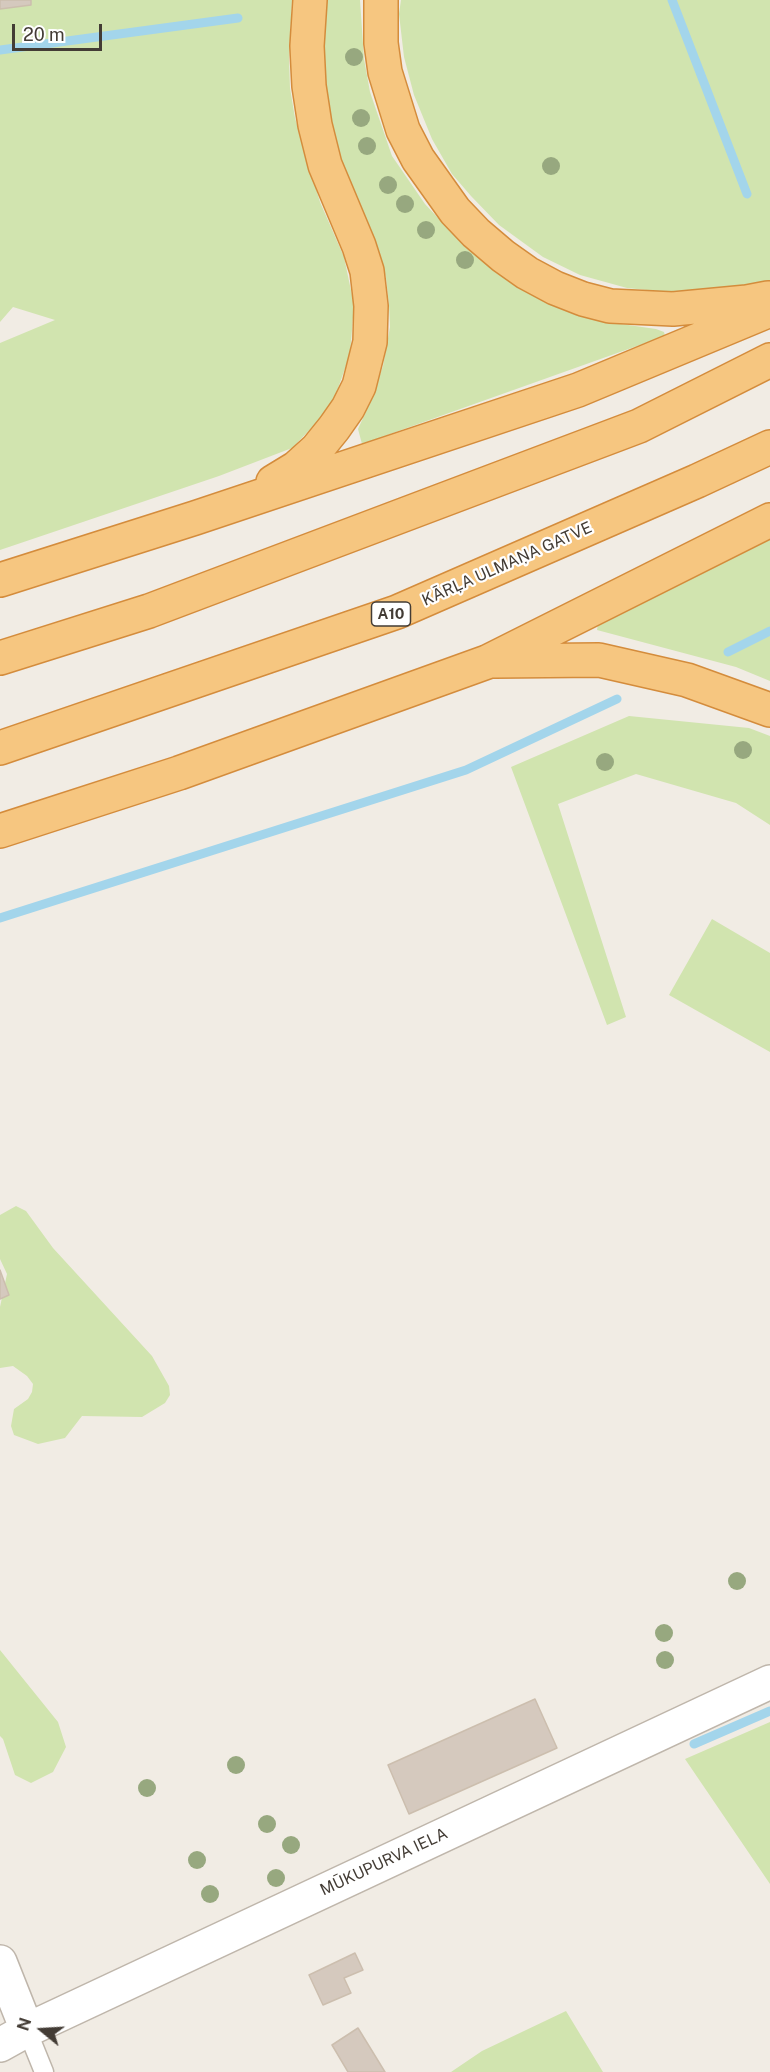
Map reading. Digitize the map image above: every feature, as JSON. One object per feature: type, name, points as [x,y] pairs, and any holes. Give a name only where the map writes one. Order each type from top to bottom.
[{"type":"highway","points":[[195,518],[273,482],[296,468],[339,422],[359,386],[366,365],[370,342],[371,306],[367,271],[326,165],[315,125],[309,86],[307,46],[310,0]]},
{"type":"highway","points":[[381,0],[381,43],[385,72],[403,130],[418,159],[455,211],[476,234],[503,256],[527,273],[555,288],[610,306],[673,309],[770,298]]},
{"type":"highway","points":[[0,580],[195,518],[578,390],[770,310]]},
{"type":"highway","points":[[0,658],[149,610],[639,426],[770,360]]},
{"type":"highway","name":"KĀRĻA ULMAŅA GATVE","points":[[0,748],[397,612],[770,447]]},
{"type":"highway","points":[[0,831],[178,773],[487,662],[770,520]]},
{"type":"highway","points":[[487,662],[600,660],[687,680],[770,711]]},
{"type":"street","name":"MŪKUPURVA IELA","points":[[14,2037],[770,1682]]},
{"type":"street","points":[[0,1962],[14,2037]]},
{"type":"lane","points":[[14,2037],[44,2072]]},
{"type":"green space","points":[[0,0],[292,0],[289,59],[290,88],[295,118],[320,202],[344,257],[354,305],[350,354],[335,397],[322,417],[292,448],[219,476],[0,550],[0,343],[55,320],[13,307],[0,322]]},
{"type":"green space","points":[[325,0],[360,0],[364,59],[370,92],[392,156],[425,204],[466,248],[519,287],[581,315],[656,329],[664,332],[665,336],[362,444],[358,429],[383,366],[390,327],[389,305],[386,278],[380,255],[337,153],[329,116],[323,76]]},
{"type":"green space","points":[[401,0],[770,0],[770,283],[716,292],[666,292],[627,288],[580,275],[543,257],[499,225],[452,174],[432,139],[414,95],[404,57],[399,14]]},
{"type":"green space","points":[[770,537],[770,681],[736,667],[597,630],[598,624]]},
{"type":"green space","points":[[629,716],[749,728],[770,736],[770,825],[736,803],[636,774],[558,804],[626,1017],[607,1025],[511,767]]},
{"type":"green space","points":[[712,919],[770,953],[770,1052],[669,995]]},
{"type":"green space","points":[[16,1206],[26,1211],[53,1248],[152,1356],[169,1386],[170,1395],[165,1403],[142,1417],[82,1416],[65,1438],[38,1444],[14,1435],[11,1426],[14,1409],[28,1399],[33,1384],[27,1376],[13,1366],[0,1368],[0,1307],[7,1274],[0,1259],[0,1215]]},
{"type":"green space","points":[[0,1650],[58,1722],[66,1747],[53,1772],[31,1783],[15,1775],[0,1736]]},
{"type":"green space","points":[[770,1722],[770,1884],[685,1759]]},
{"type":"green space","points":[[566,2011],[603,2072],[451,2072],[482,2051]]},
{"type":"building","points":[[0,0],[31,0],[31,5],[0,9]]},
{"type":"building","points":[[0,1270],[9,1295],[0,1299]]},
{"type":"building","points":[[535,1699],[557,1748],[409,1814],[388,1765]]},
{"type":"building","points":[[355,1953],[363,1970],[344,1978],[351,1993],[323,2005],[309,1975]]},
{"type":"building","points":[[358,2028],[385,2072],[348,2072],[332,2045]]},
{"type":"waterway","points":[[672,0],[747,194]]},
{"type":"waterway","points":[[0,50],[238,18]]},
{"type":"waterway","points":[[728,652],[770,631]]},
{"type":"waterway","points":[[0,918],[466,770],[617,699]]},
{"type":"waterway","points":[[694,1744],[770,1711]]}]
